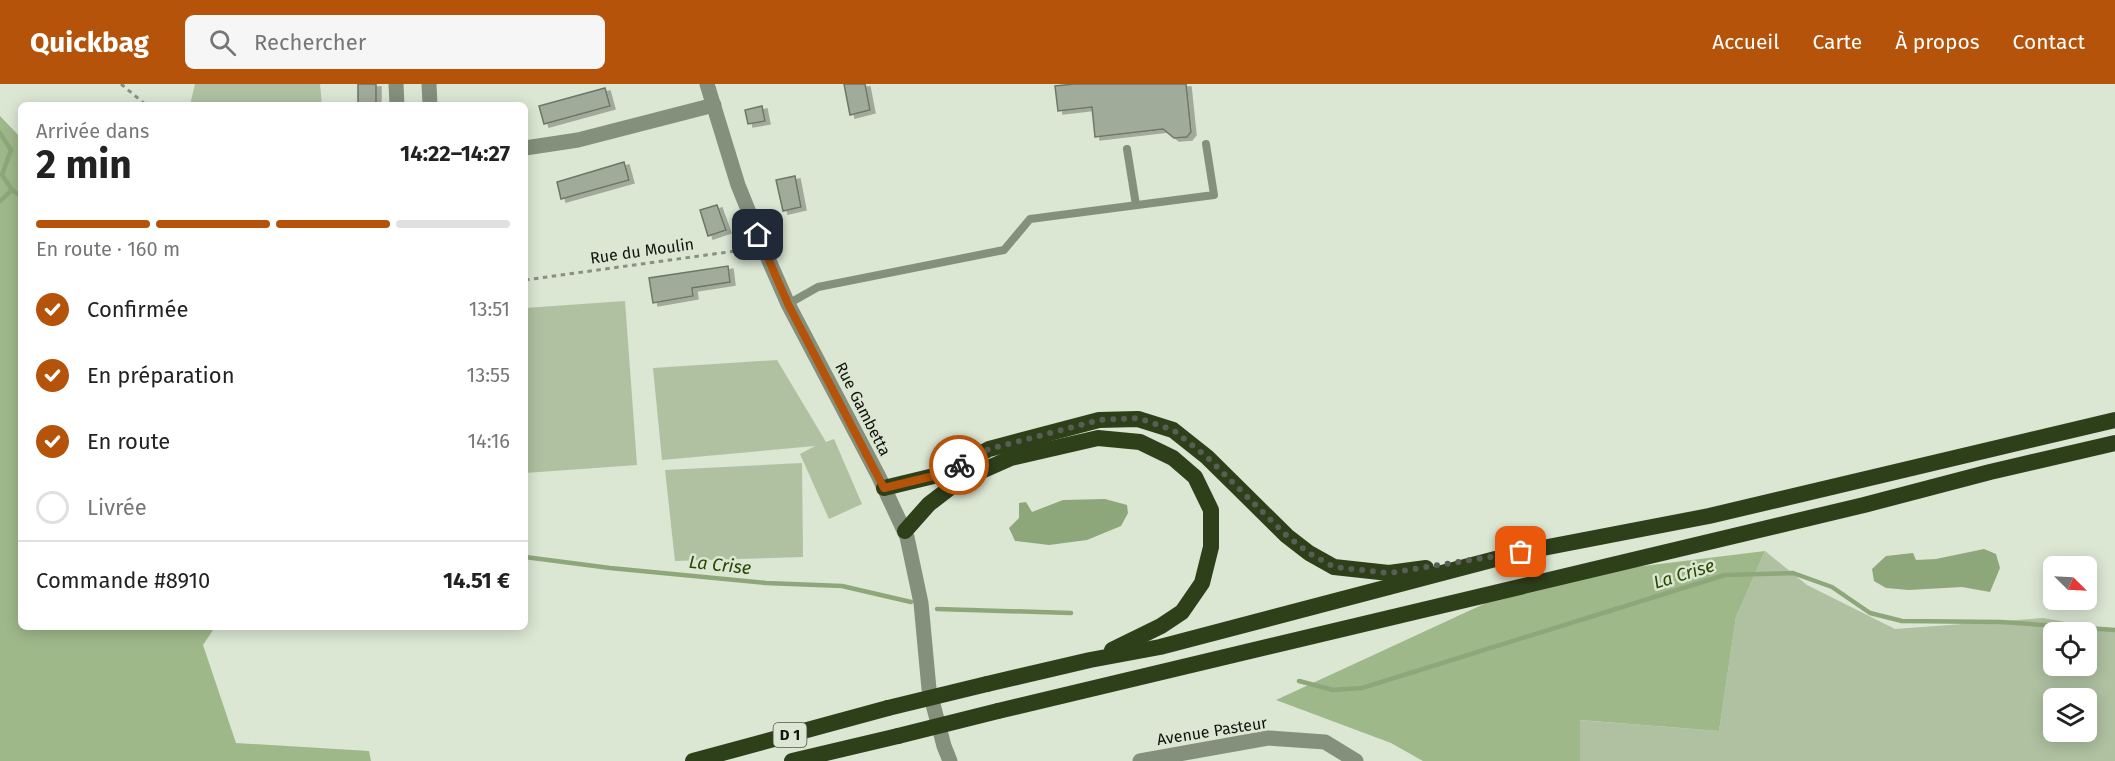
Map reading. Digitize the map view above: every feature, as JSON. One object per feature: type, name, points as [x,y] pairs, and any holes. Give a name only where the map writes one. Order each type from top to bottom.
[{"type":"highway","points":[[884,488],[942,474],[989,449],[1099,420],[1138,418],[1173,430],[1207,457],[1287,536],[1309,553],[1334,567],[1389,573],[1521,552]]},
{"type":"highway","name":"D 1","points":[[693,761],[888,708],[1090,660],[1160,647],[1521,552],[1709,516],[2115,420]]},
{"type":"highway","points":[[904,531],[929,504],[959,481],[1011,459],[1098,438],[1140,442],[1173,458],[1195,477],[1211,510],[1211,547],[1202,583],[1182,612],[1161,626],[1090,660]]},
{"type":"highway","name":"D 1","points":[[792,761],[1853,508],[1990,472],[2115,443]]},
{"type":"highway","points":[[835,761],[898,736]]},
{"type":"street","points":[[396,84],[397,102]]},
{"type":"street","points":[[429,84],[430,102]]},
{"type":"street","name":"Rue Gambetta","points":[[707,84],[738,185],[788,304],[904,531],[921,603],[929,689],[950,761]]},
{"type":"street","points":[[528,148],[578,140],[714,105]]},
{"type":"street","name":"Avenue Pasteur","points":[[1140,761],[1268,738],[1325,742],[1356,761]]},
{"type":"lane","points":[[788,304],[818,287],[1004,250],[1030,219],[1214,195],[1206,144]]},
{"type":"lane","points":[[1126,149],[1136,205]]},
{"type":"path","points":[[121,84],[142,102]]},
{"type":"path","name":"Rue du Moulin","points":[[528,280],[763,247]]},
{"type":"shaded area","points":[[195,84],[320,84],[322,102],[191,102]]},
{"type":"shaded area","points":[[0,116],[18,135],[18,630],[213,630],[203,645],[236,743],[369,751],[371,761],[0,761]]},
{"type":"shaded area","points":[[625,301],[637,465],[528,473],[528,308]]},
{"type":"shaded area","points":[[777,360],[826,442],[834,439],[862,504],[829,519],[800,454],[815,446],[662,460],[653,368]]},
{"type":"shaded area","points":[[802,463],[803,557],[675,561],[665,470]]},
{"type":"shaded area","points":[[1105,499],[1127,505],[1128,513],[1121,526],[1087,540],[1049,545],[1015,541],[1009,528],[1019,518],[1019,503],[1026,502],[1032,512],[1063,500]]},
{"type":"shaded area","points":[[1984,549],[1996,554],[2000,568],[1990,592],[1962,587],[1909,590],[1886,588],[1874,581],[1872,569],[1886,556],[1913,553],[1916,560],[1936,559]]},
{"type":"shaded area","points":[[1765,551],[1807,585],[1895,629],[2043,618],[2065,622],[2043,622],[2043,676],[2097,676],[2097,628],[2115,631],[2115,761],[1580,761],[1579,720],[1719,731],[1736,617]]},
{"type":"shaded area","points":[[1765,551],[1736,617],[1719,731],[1580,720],[1580,761],[1423,761],[1391,743],[1276,700],[1538,579]]},
{"type":"building","points":[[358,84],[376,84],[376,102],[358,102]]},
{"type":"building","points":[[844,84],[865,84],[870,110],[850,115]]},
{"type":"building","points":[[1186,84],[1191,132],[1187,137],[1174,138],[1163,129],[1095,137],[1092,107],[1058,111],[1055,86]]},
{"type":"building","points":[[605,88],[610,106],[544,124],[539,106]]},
{"type":"building","points":[[762,106],[765,121],[748,124],[745,110]]},
{"type":"building","points":[[624,162],[629,180],[561,199],[557,182]]},
{"type":"building","points":[[795,176],[801,207],[783,211],[776,180]]},
{"type":"building","points":[[717,205],[726,230],[708,236],[700,210]]},
{"type":"building","points":[[728,266],[730,282],[692,288],[693,296],[653,303],[649,278]]},
{"type":"waterway","points":[[0,133],[11,150],[2,175],[12,190]]},
{"type":"waterway","name":"La Crise","points":[[0,201],[12,190],[18,194]]},
{"type":"waterway","name":"La Crise","points":[[528,557],[766,583],[842,586],[911,602]]},
{"type":"waterway","name":"La Crise","points":[[1299,681],[1333,690],[1362,688],[1725,575],[1793,573],[1832,587],[1870,613],[1902,621],[2001,622],[2115,630]]},
{"type":"waterway","name":"La Crise","points":[[937,609],[1071,613]]},
{"type":"way so far","points":[[959,465],[989,449],[1099,420],[1138,418],[1173,430],[1207,457],[1287,536],[1309,553],[1334,567],[1389,573],[1521,552]]},
{"type":"route","points":[[758,235],[788,304],[884,488],[942,474],[959,465]]}]
